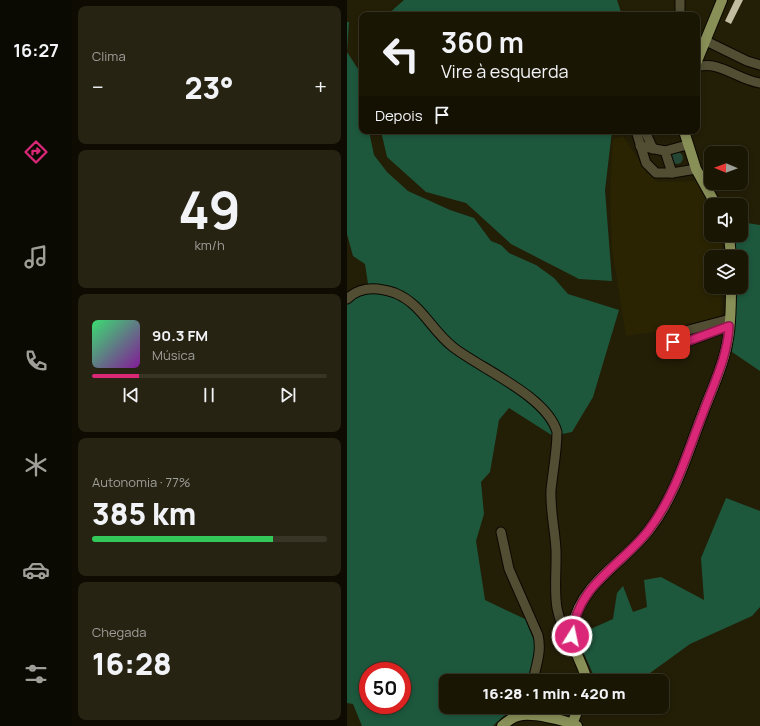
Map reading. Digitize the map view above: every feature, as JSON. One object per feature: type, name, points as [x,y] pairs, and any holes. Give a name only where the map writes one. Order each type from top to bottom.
[{"type":"main road","points":[[700,54],[713,18],[722,0]]},
{"type":"main road","points":[[685,134],[696,169],[711,198]]},
{"type":"main road","points":[[584,674],[573,644],[573,627],[582,602],[607,570],[637,544],[648,531],[667,502],[679,476],[723,359],[730,323],[731,294]]},
{"type":"main road","points":[[502,726],[520,714]]},
{"type":"main road","points":[[536,714],[574,725],[577,714]]},
{"type":"street","points":[[680,0],[681,12]]},
{"type":"street","points":[[706,41],[760,66]]},
{"type":"street","points":[[700,66],[713,66],[747,80],[760,82]]},
{"type":"street","points":[[637,134],[646,163],[651,169],[660,174],[696,169]]},
{"type":"street","points":[[646,134],[653,149]]},
{"type":"street","points":[[640,146],[665,151],[687,145]]},
{"type":"street","points":[[665,151],[672,173]]},
{"type":"street","points":[[347,299],[359,290],[374,289],[395,293],[409,301],[416,306],[451,346],[515,386],[552,419],[557,432],[551,490],[556,550],[556,605],[563,630],[573,644]]},
{"type":"street","points":[[730,323],[683,343],[677,344],[673,342],[672,338],[674,335],[681,332],[730,323]]},
{"type":"street","points":[[501,532],[509,569],[538,635],[541,646],[535,674]]},
{"type":"shaded area","points":[[623,136],[647,173],[658,182],[698,181],[705,198],[704,198],[704,242],[722,242],[723,250],[704,250],[704,294],[722,294],[721,317],[673,329],[626,336],[612,249],[610,194],[613,139]]},
{"type":"green space","points":[[404,0],[617,0],[621,12],[390,12]]},
{"type":"green space","points":[[347,22],[349,22],[347,52]]},
{"type":"green space","points":[[347,52],[358,69],[359,76],[359,134],[370,134],[374,155],[387,172],[408,191],[450,210],[474,218],[491,241],[501,245],[509,253],[536,265],[554,278],[568,294],[619,310],[593,397],[572,432],[553,436],[509,408],[499,420],[490,472],[481,482],[484,514],[476,541],[485,600],[525,619],[537,648],[538,674],[439,674],[439,714],[506,714],[493,726],[362,726],[353,704],[347,703],[347,293],[369,290],[365,264],[353,256],[347,234]]},
{"type":"green space","points":[[382,134],[612,134],[605,190],[612,281],[579,279],[511,244],[466,203],[426,192],[387,157]]},
{"type":"green space","points":[[675,152],[679,152],[683,158],[679,164],[675,164],[671,160],[671,156]]},
{"type":"green space","points":[[748,223],[760,225],[760,371],[732,352],[736,294],[748,294],[748,250],[735,250],[735,242],[748,242]]},
{"type":"green space","points":[[726,498],[760,511],[760,607],[752,616],[690,644],[649,674],[593,674],[582,649],[584,632],[613,619],[617,593],[623,586],[633,612],[647,607],[644,580],[661,577],[704,600],[701,558]]},
{"type":"building","points":[[735,0],[743,0],[731,24],[725,21]]},
{"type":"route","points":[[572,636],[576,615],[582,602],[607,570],[637,544],[659,516],[667,502],[679,476],[723,359],[727,345],[729,326],[683,343],[677,344],[673,342]]}]
